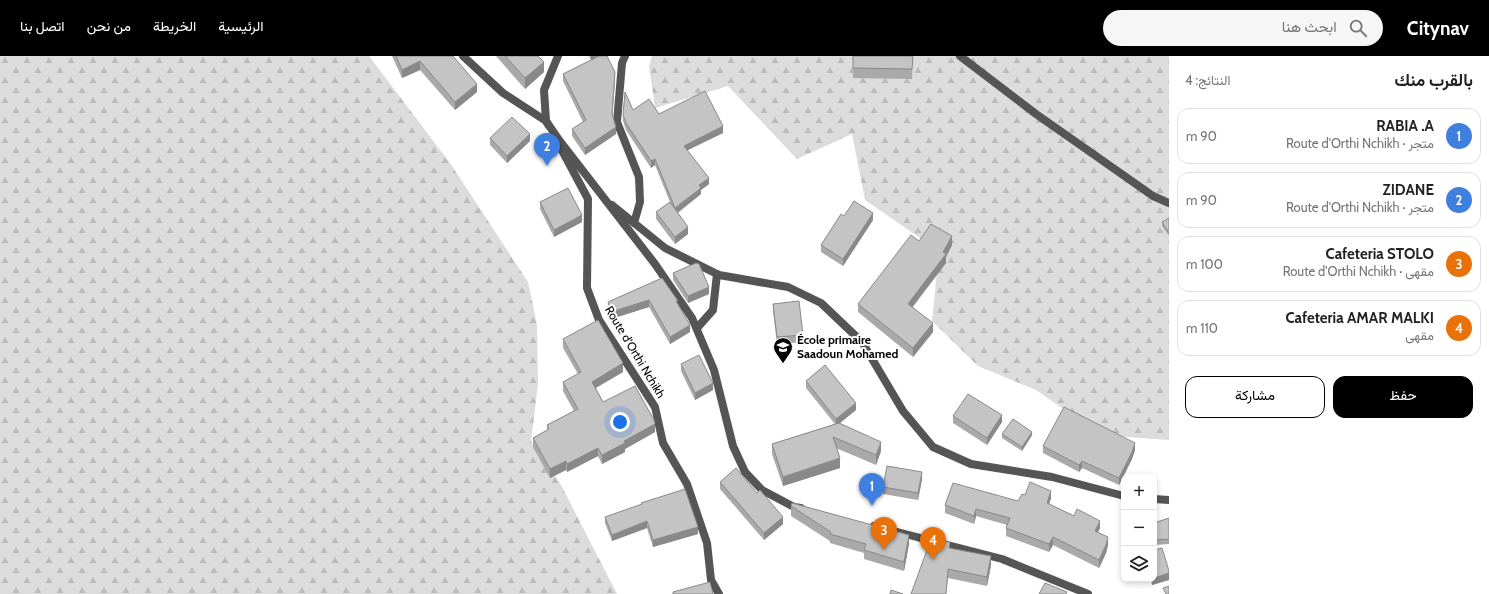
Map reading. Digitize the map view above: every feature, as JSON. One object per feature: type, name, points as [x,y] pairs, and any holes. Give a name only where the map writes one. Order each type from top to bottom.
[{"type":"street","points":[[463,56],[503,92],[546,121],[655,264],[692,318],[714,370],[732,446],[745,472],[762,490],[794,507],[809,510]]},
{"type":"street","points":[[546,121],[544,90],[558,56]]},
{"type":"street","points":[[625,56],[622,63],[617,122],[639,176],[640,202],[634,223]]},
{"type":"street","points":[[960,56],[1042,118],[1153,196],[1169,203]]},
{"type":"street","name":"Route d'Orthi Nchikh","points":[[546,121],[588,199],[586,288],[599,320],[655,407],[663,443],[687,484],[707,543],[711,580],[719,594]]},
{"type":"street","points":[[605,200],[665,248],[718,274],[788,287],[821,303],[862,342],[903,411],[933,448],[971,464],[1052,477],[1121,495]]},
{"type":"street","points":[[697,328],[713,310],[718,274]]},
{"type":"street","points":[[1157,499],[1169,500]]},
{"type":"street","points":[[869,524],[1002,559],[1088,594]]},
{"type":"green space","points":[[0,56],[369,56],[450,163],[528,282],[537,325],[538,384],[531,441],[561,485],[617,594],[0,594]]},
{"type":"green space","points":[[652,56],[1169,56],[1169,440],[1101,435],[1036,390],[978,366],[932,321],[939,251],[865,200],[852,134],[797,159],[728,86],[655,108],[649,66]]},
{"type":"building","points":[[396,56],[453,56],[477,84],[455,102],[420,61],[402,70]]},
{"type":"building","points":[[505,56],[538,56],[544,62],[525,78]]},
{"type":"building","points":[[599,56],[607,56],[615,72],[612,114],[616,127],[585,148],[572,129],[586,120],[563,74]]},
{"type":"building","points":[[853,56],[913,56],[912,69],[853,68]]},
{"type":"building","points":[[705,91],[723,126],[684,146],[709,178],[699,185],[701,188],[675,208],[655,159],[651,161],[626,123],[623,115],[625,92],[633,110],[649,99],[659,114]]},
{"type":"building","points":[[512,117],[530,134],[507,156],[490,138]]},
{"type":"building","points":[[568,188],[582,215],[554,230],[540,202]]},
{"type":"building","points":[[854,201],[873,213],[843,259],[821,245],[841,214],[844,216]]},
{"type":"building","points":[[670,202],[688,227],[675,237],[656,212]]},
{"type":"building","points":[[1169,218],[1169,233],[1162,222]]},
{"type":"building","points":[[931,224],[952,236],[943,252],[946,254],[908,304],[933,323],[913,348],[858,304],[911,235],[919,241]]},
{"type":"building","points":[[696,263],[699,264],[709,287],[688,296],[673,273]]},
{"type":"building","points":[[662,278],[678,301],[676,301],[690,325],[670,337],[649,300],[611,312],[608,302]]},
{"type":"building","points":[[799,301],[803,335],[777,337],[773,304]]},
{"type":"building","points":[[598,320],[623,363],[592,382],[603,402],[635,386],[655,424],[624,441],[625,443],[602,455],[598,448],[567,464],[566,461],[550,469],[533,438],[549,429],[547,425],[578,409],[563,382],[581,372],[563,339]]},
{"type":"building","points":[[699,355],[713,383],[695,393],[681,364]]},
{"type":"building","points":[[825,365],[856,403],[836,419],[806,381]]},
{"type":"building","points":[[968,394],[1002,415],[987,438],[953,416]]},
{"type":"building","points":[[1064,407],[1135,443],[1119,478],[1082,461],[1079,465],[1043,446]]},
{"type":"building","points":[[1013,419],[1032,432],[1022,447],[1002,434]]},
{"type":"building","points":[[839,423],[881,442],[876,455],[833,437],[840,458],[783,477],[772,444]]},
{"type":"building","points":[[887,466],[922,472],[918,493],[883,487]]},
{"type":"building","points":[[736,468],[757,493],[760,490],[783,517],[764,533],[720,482]]},
{"type":"building","points":[[1030,482],[1051,491],[1047,503],[1074,516],[1077,509],[1100,521],[1095,531],[1108,537],[1099,560],[1053,537],[1049,544],[1006,528],[1010,518],[976,509],[974,516],[945,505],[953,483],[1018,501],[1022,494],[1025,495]]},
{"type":"building","points":[[685,489],[698,527],[653,540],[647,521],[612,535],[605,517],[642,504],[641,503]]},
{"type":"building","points":[[792,503],[909,535],[904,562],[864,550],[866,544],[830,534],[831,532],[791,506]]},
{"type":"building","points":[[1169,518],[1169,539],[1157,540],[1157,522]]},
{"type":"building","points":[[931,539],[950,542],[949,548],[991,556],[987,577],[948,569],[946,594],[911,594]]},
{"type":"building","points":[[1162,548],[1169,573],[1157,577],[1157,549]]},
{"type":"building","points":[[710,582],[713,594],[673,594],[673,592]]},
{"type":"building","points":[[1045,583],[1067,592],[1066,594],[1039,594]]},
{"type":"building","points":[[1169,586],[1169,594],[1166,594],[1163,588]]},
{"type":"building","points":[[891,590],[903,594],[890,594]]},
{"type":"place","name":"ZIDANE","points":[[547,166]]},
{"type":"place","name":"École primaire Saadoun Mohamed","points":[[783,364]]},
{"type":"place","name":"RABIA .A","points":[[872,506]]},
{"type":"place","name":"Cafeteria STOLO","points":[[884,550]]},
{"type":"place","name":"Cafeteria AMAR MALKI","points":[[933,560]]}]
